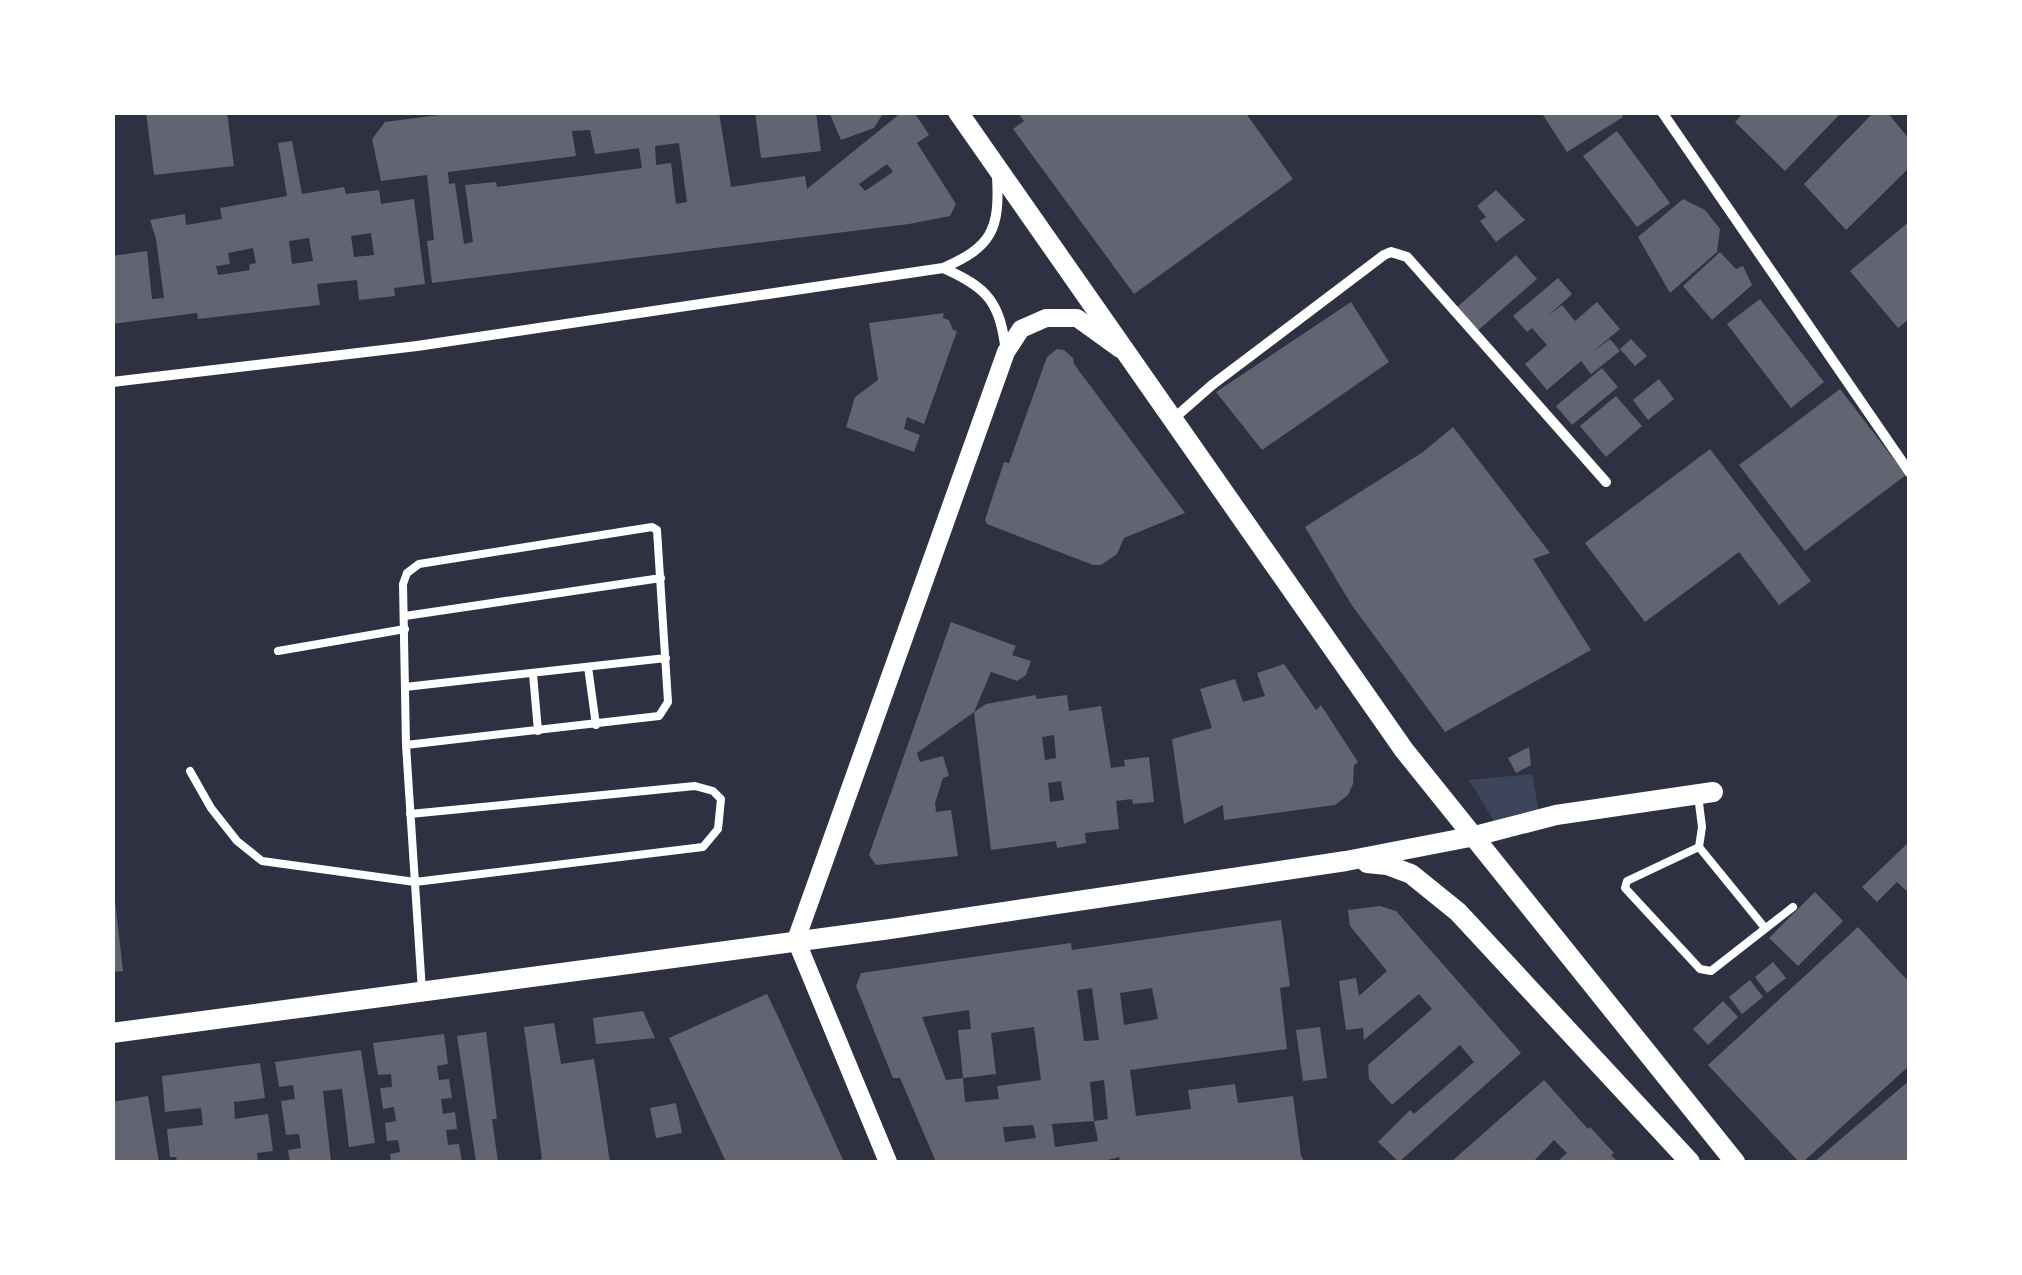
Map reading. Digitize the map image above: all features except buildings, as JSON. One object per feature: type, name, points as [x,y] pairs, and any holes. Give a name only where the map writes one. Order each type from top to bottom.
[{"type":"main road","points":[[958,112],[1404,750],[1735,1162]]},
{"type":"main road","points":[[112,1033],[1346,862],[1475,836],[1556,814],[1706,794]]},
{"type":"main road","points":[[1346,862],[1387,865],[1411,874],[1458,912],[1690,1162]]},
{"type":"street","points":[[1662,112],[1910,472]]},
{"type":"street","points":[[112,382],[417,346],[943,268],[968,257],[988,240],[999,212],[997,166]]},
{"type":"street","points":[[1172,420],[1212,385],[1391,252],[1406,257],[1606,482]]},
{"type":"street","points":[[943,268],[972,280],[986,294],[1001,316],[1006,352]]},
{"type":"street","points":[[888,1162],[796,940],[1006,352],[1021,329],[1046,318],[1077,318],[1124,351]]},
{"type":"lane","points":[[406,745],[659,716],[668,702],[659,536],[652,528],[419,564],[406,572],[406,745],[422,991]]},
{"type":"lane","points":[[405,616],[662,578]]},
{"type":"lane","points":[[278,651],[405,629]]},
{"type":"lane","points":[[405,687],[666,658]]},
{"type":"lane","points":[[588,667],[596,725]]},
{"type":"lane","points":[[533,674],[538,731]]},
{"type":"lane","points":[[190,771],[237,842],[262,861],[415,882],[703,847],[718,829],[721,798],[713,791],[695,786],[410,814]]},
{"type":"lane","points":[[1706,794],[1699,848],[1765,928]]},
{"type":"lane","points":[[1699,848],[1627,881],[1626,888],[1700,969],[1711,971],[1793,907]]},
{"type":"shaded area","points":[[1532,774],[1539,812],[1494,821],[1469,780]]}]
